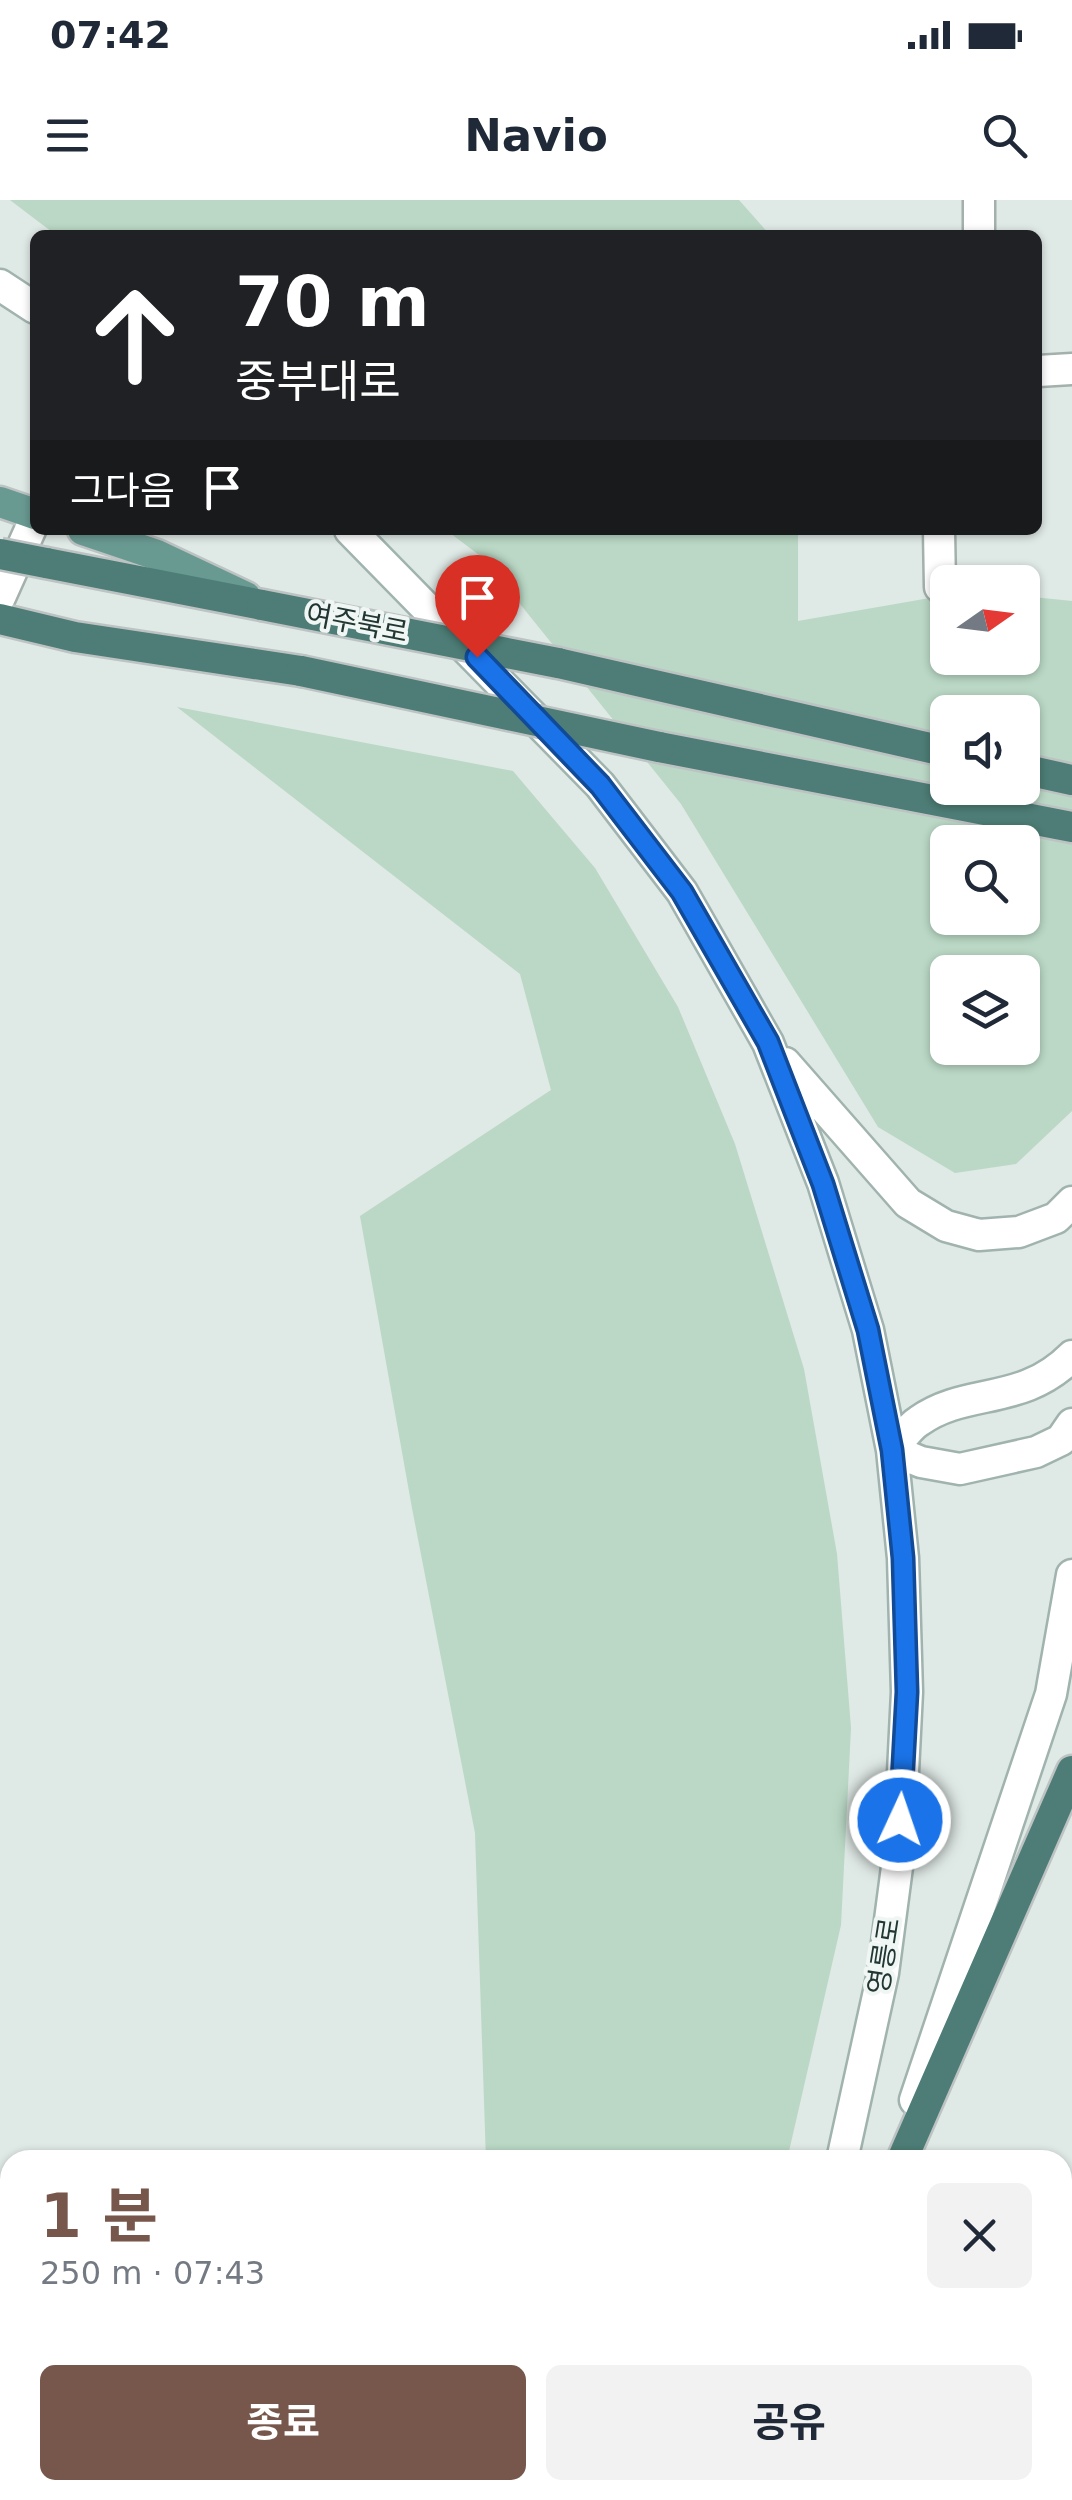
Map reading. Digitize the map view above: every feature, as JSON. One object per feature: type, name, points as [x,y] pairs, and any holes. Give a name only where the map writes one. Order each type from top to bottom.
[{"type":"highway","name":"여주북로","points":[[0,554],[558,663],[930,748]]},
{"type":"highway","points":[[9,626],[301,672],[1072,827]]},
{"type":"highway","points":[[1040,773],[1072,780]]},
{"type":"highway","points":[[903,2150],[1072,1771]]},
{"type":"main road","points":[[978,230],[979,200]]},
{"type":"main road","points":[[0,285],[30,305]]},
{"type":"main road","points":[[1042,371],[1072,369]]},
{"type":"main road","points":[[0,597],[20,510]]},
{"type":"main road","points":[[98,535],[157,554],[262,604]]},
{"type":"main road","points":[[355,535],[600,785],[682,892],[768,1042],[908,1204],[946,1226],[979,1236],[1019,1232],[1056,1218],[1072,1202]]},
{"type":"main road","points":[[939,535],[940,565]]},
{"type":"main road","name":"영릉로","points":[[768,1042],[829,1202],[868,1330],[892,1450],[903,1558],[907,1692],[899,1852],[883,1972],[844,2150]]},
{"type":"main road","points":[[1072,1356],[1052,1375],[1024,1390],[947,1408],[918,1421],[892,1450],[921,1462],[960,1469],[1036,1452],[1061,1440],[1072,1424]]},
{"type":"main road","points":[[902,2150],[1051,1694],[1072,1575]]},
{"type":"green space","points":[[10,200],[739,200],[766,230],[49,230]]},
{"type":"green space","points":[[453,535],[798,535],[798,621],[930,598],[930,675],[1040,675],[1040,598],[1072,601],[1072,1111],[1016,1164],[955,1173],[878,1127],[681,804],[483,558]]},
{"type":"green space","points":[[177,707],[513,771],[595,868],[678,1007],[735,1144],[804,1369],[837,1554],[851,1728],[841,1925],[789,2150],[486,2150],[475,1833],[360,1216],[551,1090],[520,974]]},
{"type":"route","points":[[477,657],[600,785],[682,892],[768,1042],[823,1184],[868,1330],[892,1450],[903,1558],[907,1692],[900,1820]]}]
